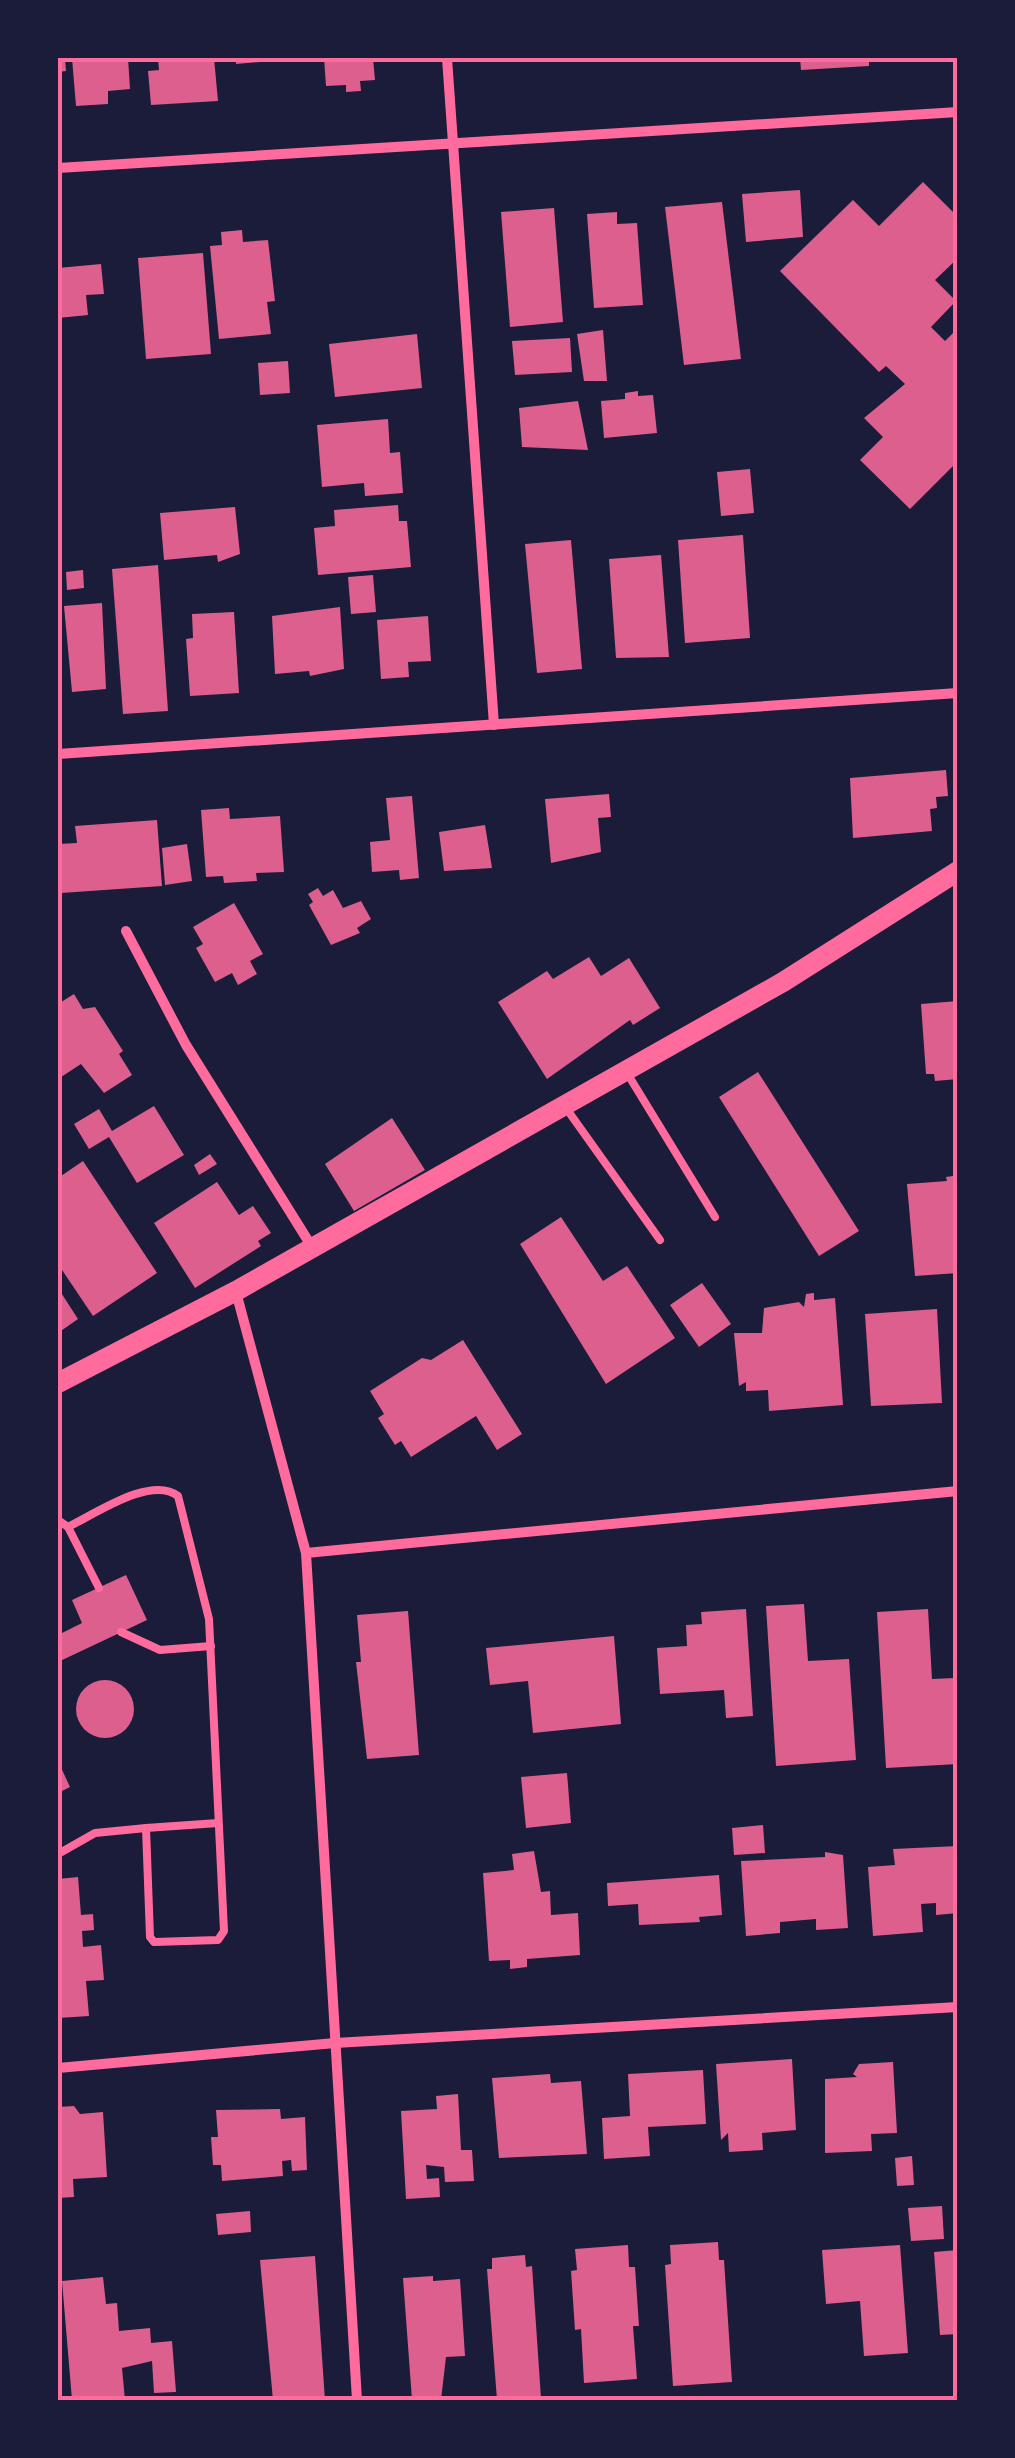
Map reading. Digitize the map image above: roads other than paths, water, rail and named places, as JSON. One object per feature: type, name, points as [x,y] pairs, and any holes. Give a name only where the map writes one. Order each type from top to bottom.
[{"type":"main road","points":[[58,1382],[236,1291],[783,982],[958,871]]},
{"type":"street","points":[[448,58],[494,725]]},
{"type":"street","points":[[58,168],[958,112]]},
{"type":"street","points":[[58,754],[958,693]]},
{"type":"street","points":[[126,931],[186,1044],[312,1247]]},
{"type":"street","points":[[236,1291],[306,1554],[357,2400]]},
{"type":"street","points":[[306,1554],[958,1491]]},
{"type":"street","points":[[58,2068],[335,2043],[958,2007]]},
{"type":"lane","points":[[625,1069],[715,1217]]},
{"type":"lane","points":[[563,1104],[660,1240]]},
{"type":"lane","points":[[68,1526],[151,1489],[162,1488],[178,1496],[210,1619],[222,1936],[160,1945],[150,1936],[146,1828]]},
{"type":"lane","points":[[58,1520],[68,1526],[99,1588]]},
{"type":"lane","points":[[121,1632],[160,1650],[211,1646]]},
{"type":"lane","points":[[58,1854],[95,1833],[218,1823]]}]
